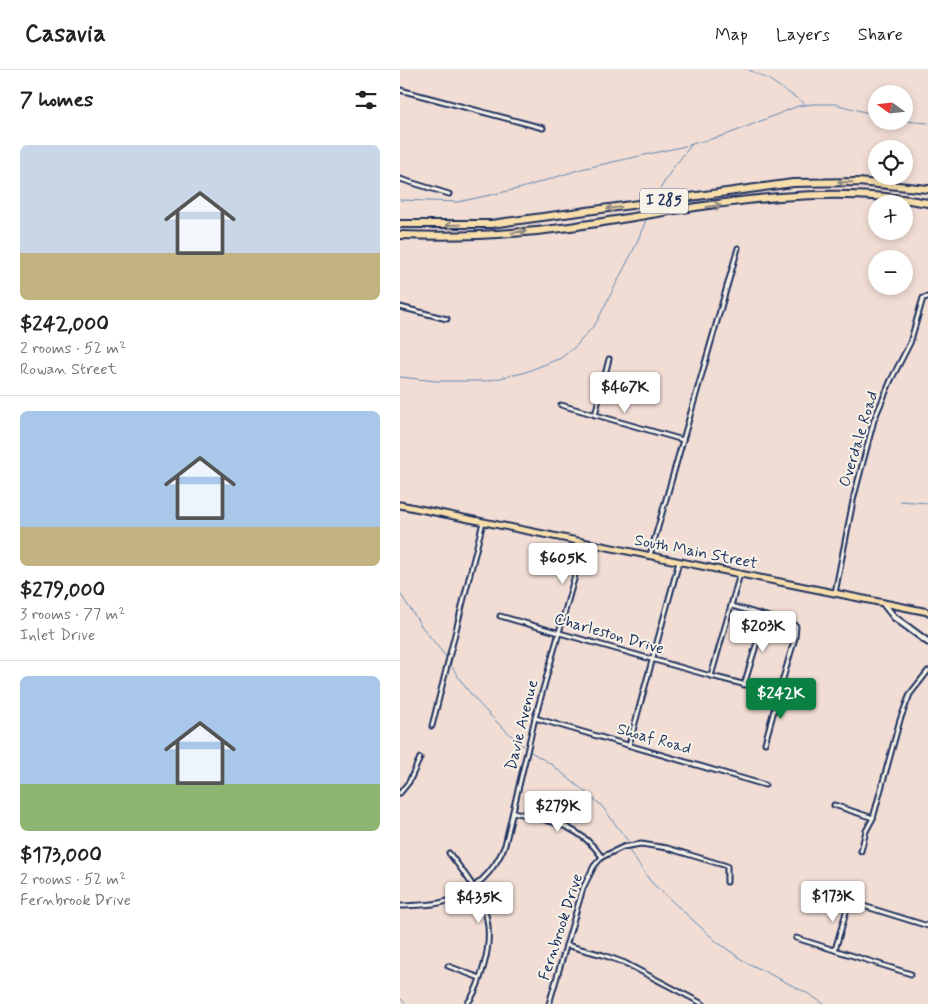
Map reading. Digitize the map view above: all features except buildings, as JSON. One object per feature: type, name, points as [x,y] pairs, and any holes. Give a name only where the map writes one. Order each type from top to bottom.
[{"type":"highway","name":"I 285","points":[[400,224],[491,224],[793,183],[858,182],[928,189]]},
{"type":"highway","name":"I 285","points":[[400,235],[495,235],[568,227],[753,200],[815,195],[851,195],[928,204]]},
{"type":"main road","name":"South Main Street","points":[[400,505],[928,612]]},
{"type":"street","points":[[400,90],[543,128]]},
{"type":"street","points":[[400,178],[448,194]]},
{"type":"street","points":[[650,556],[738,248]]},
{"type":"street","name":"Overdale Road","points":[[835,594],[854,496],[872,429],[891,380],[910,343],[923,298],[928,297]]},
{"type":"street","points":[[400,307],[447,319]]},
{"type":"street","points":[[595,415],[609,359]]},
{"type":"street","points":[[561,406],[683,440]]},
{"type":"street","points":[[432,726],[483,522]]},
{"type":"street","name":"Davie Avenue","points":[[400,906],[447,901],[474,887],[498,862],[505,845],[582,542]]},
{"type":"street","points":[[629,745],[679,562]]},
{"type":"street","points":[[711,676],[740,574]]},
{"type":"street","points":[[883,603],[894,617],[928,642]]},
{"type":"street","points":[[732,606],[793,624],[797,630],[765,743]]},
{"type":"street","name":"Charleston Drive","points":[[500,616],[711,676],[779,692]]},
{"type":"street","points":[[744,684],[765,616]]},
{"type":"street","points":[[862,851],[866,831],[873,818],[900,720],[910,694],[928,671]]},
{"type":"street","name":"Shoaf Road","points":[[536,718],[765,785]]},
{"type":"street","points":[[400,793],[420,758]]},
{"type":"street","points":[[834,805],[873,818]]},
{"type":"street","points":[[513,812],[566,826],[585,837],[602,857],[616,849],[642,844],[667,848],[727,866],[727,882]]},
{"type":"street","points":[[449,853],[474,887],[485,908],[490,938],[488,953],[480,978],[467,1004]]},
{"type":"street","name":"Fernbrook Drive","points":[[549,1004],[583,888],[594,866],[602,857]]},
{"type":"street","points":[[812,890],[928,926]]},
{"type":"street","points":[[834,950],[849,902]]},
{"type":"street","points":[[796,938],[911,974]]},
{"type":"street","points":[[566,945],[625,963],[704,1004]]},
{"type":"street","points":[[448,966],[480,978]]},
{"type":"waterway","points":[[749,70],[768,79],[807,105]]},
{"type":"waterway","points":[[400,200],[458,202],[522,188],[581,169],[726,135],[798,106],[835,104],[868,113]]},
{"type":"waterway","points":[[913,122],[928,123]]},
{"type":"waterway","points":[[655,197],[673,168],[692,144]]},
{"type":"waterway","points":[[400,377],[436,381],[486,381],[523,373],[561,358],[576,346],[596,323],[635,247],[646,220]]},
{"type":"waterway","points":[[900,501],[928,503]]},
{"type":"waterway","points":[[400,593],[422,627],[447,658]]},
{"type":"waterway","points":[[452,667],[476,700],[523,746]]},
{"type":"waterway","points":[[531,752],[551,764],[601,805],[628,841]]},
{"type":"waterway","points":[[628,849],[651,882],[717,942],[744,961],[807,993],[824,1004]]},
{"type":"waterway","points":[[400,998],[406,1004]]}]
